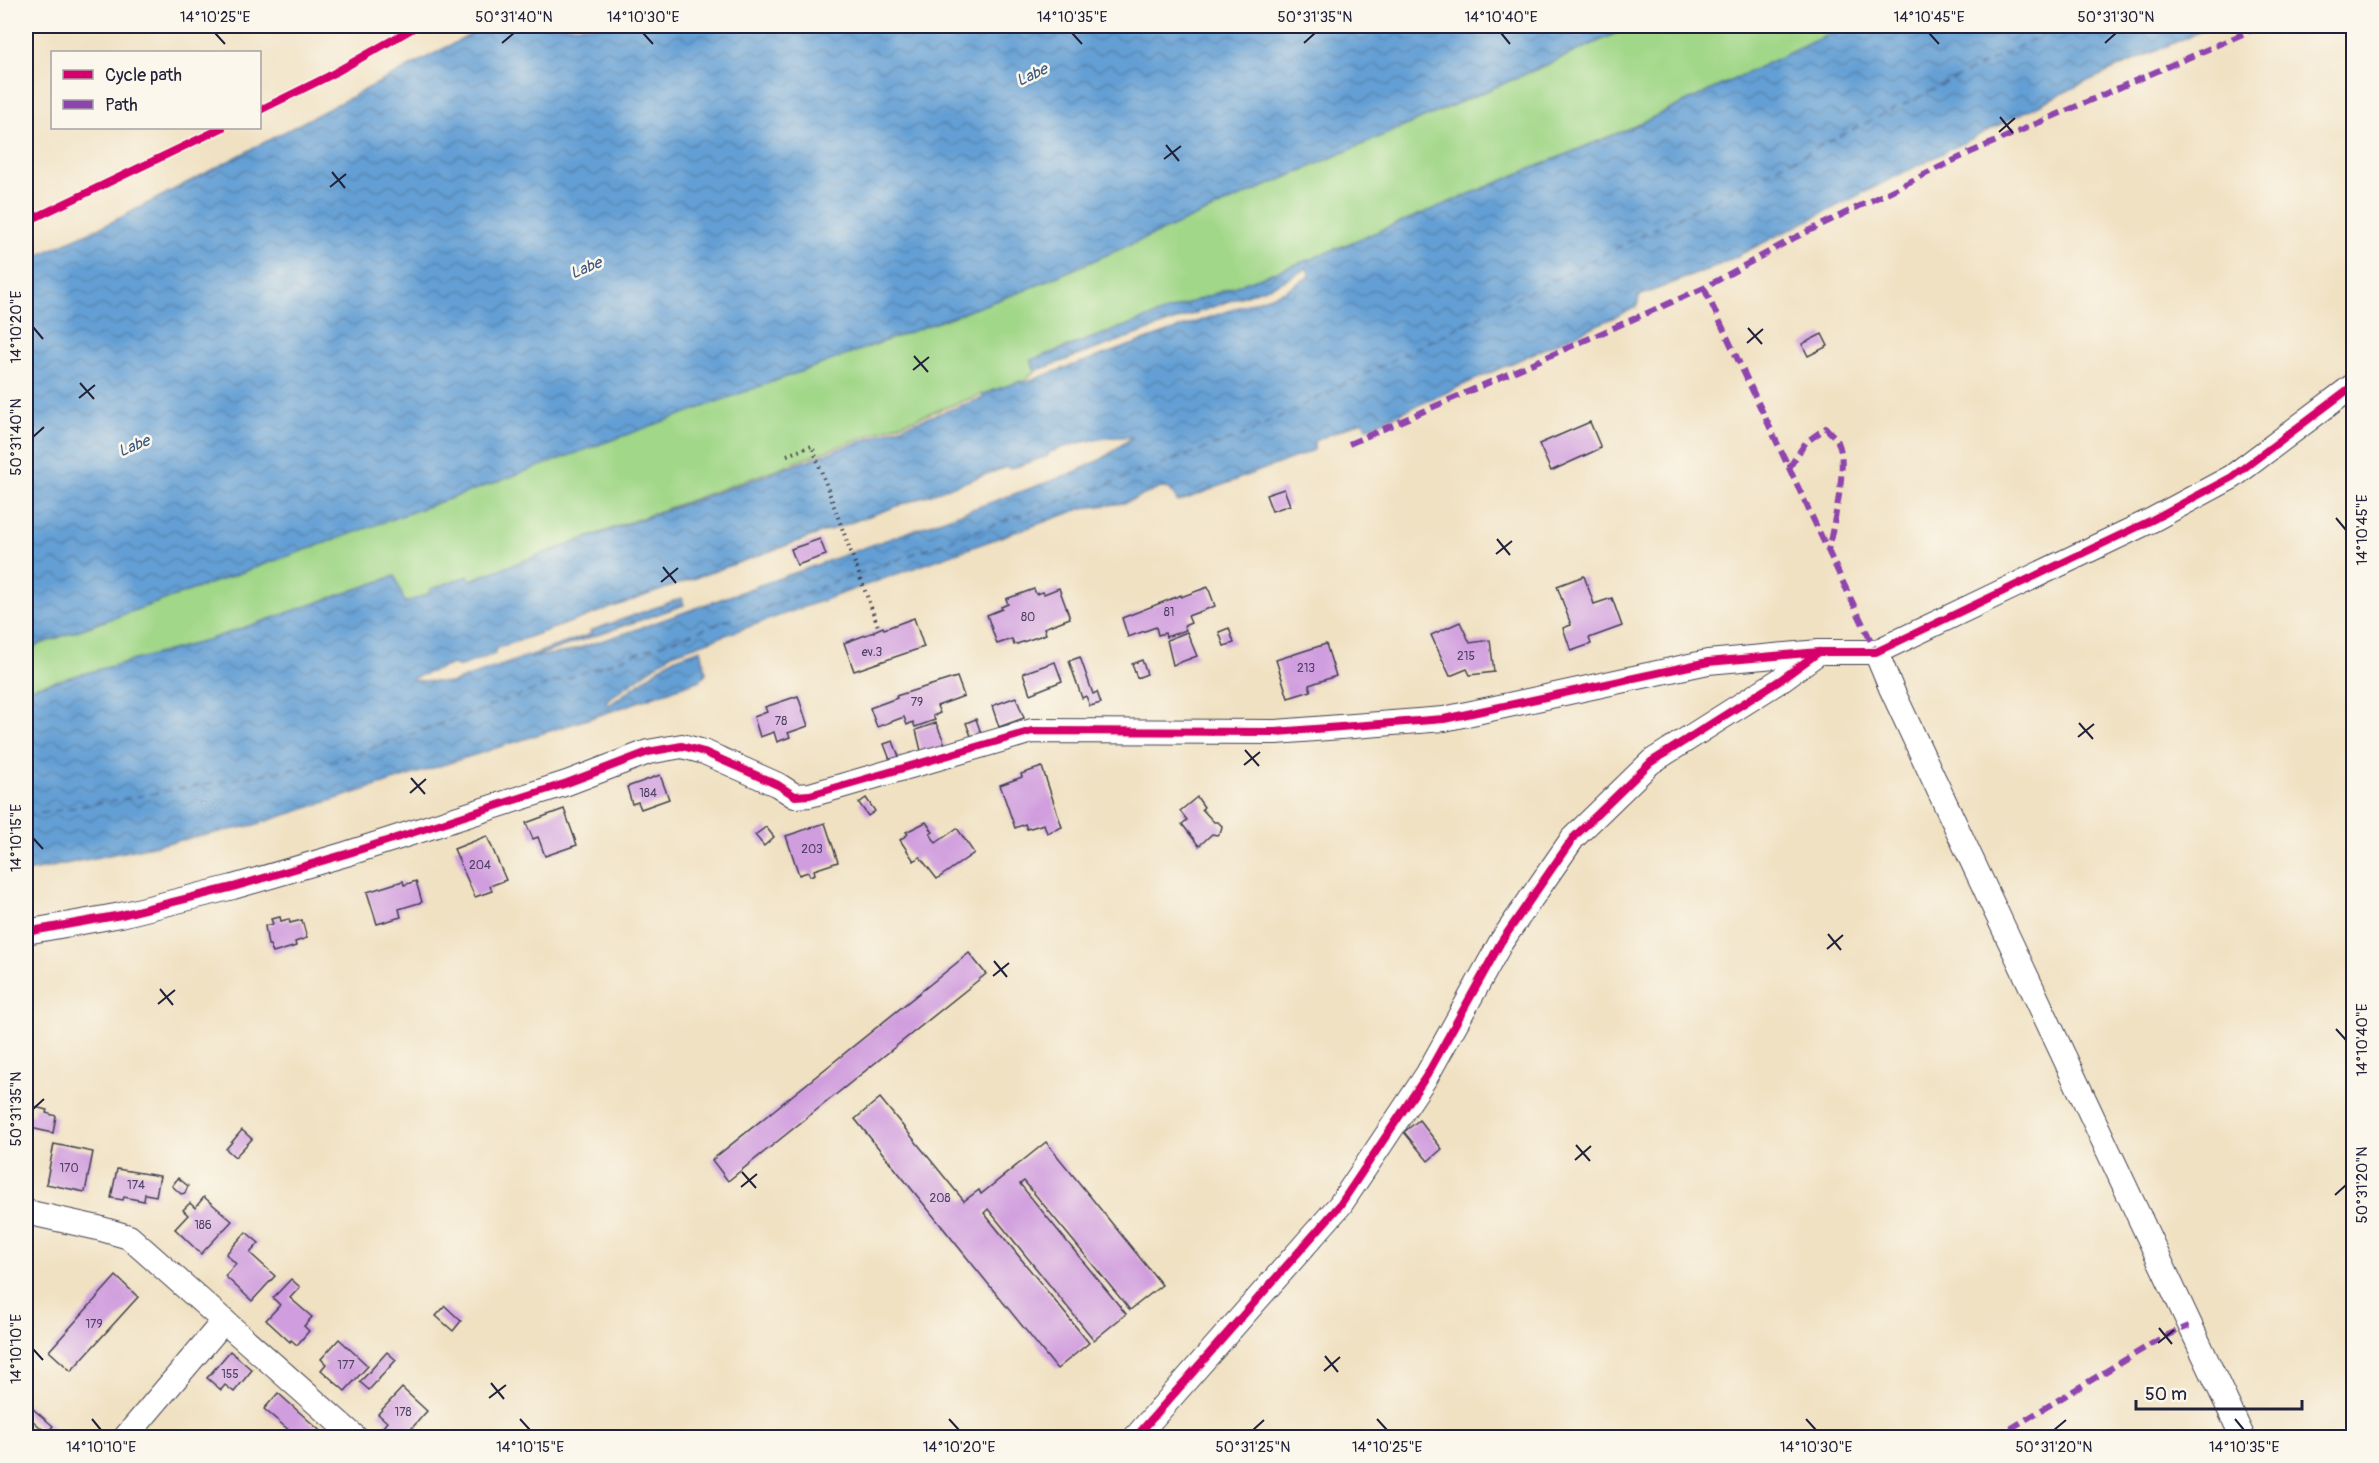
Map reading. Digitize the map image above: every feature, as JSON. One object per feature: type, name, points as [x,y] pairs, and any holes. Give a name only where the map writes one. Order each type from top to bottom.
[{"type":"street","points":[[26,932],[121,915],[245,883],[346,854],[567,783],[648,752],[682,746],[721,758],[795,796],[810,795],[1032,731],[1276,732],[1444,719],[1708,662],[1819,652],[1876,652],[2152,520],[2232,477],[2354,385]]},
{"type":"street","points":[[1134,1437],[1340,1205],[1427,1075],[1501,942],[1573,838],[1651,762],[1779,681],[1819,652]]},
{"type":"street","points":[[1876,652],[1931,774],[2243,1437]]},
{"type":"street","points":[[26,1212],[129,1237],[356,1437]]},
{"type":"street","points":[[124,1437],[224,1321]]},
{"type":"path","points":[[787,455],[812,446],[879,629]]},
{"type":"green space","points":[[1632,26],[1846,26],[1635,126],[1311,259],[1031,360],[1035,371],[1022,383],[1021,381],[983,394],[470,580],[468,576],[431,589],[429,594],[404,603],[395,576],[202,642],[26,689],[26,649],[1023,291]]},
{"type":"water","name":"Labe","points":[[487,26],[1632,26],[1023,291],[480,488],[26,649],[26,261],[112,222]]},
{"type":"water","points":[[1846,26],[2212,26],[2081,84],[1719,265],[1639,296],[1637,307],[1367,428],[1362,421],[1314,441],[1314,450],[1178,502],[1170,489],[1161,488],[1124,503],[1083,508],[672,654],[606,701],[608,706],[671,660],[701,649],[706,673],[700,680],[603,714],[254,825],[26,872],[26,689],[202,642],[395,576],[405,603],[428,594],[431,589],[468,576],[470,580],[983,398],[983,394],[1021,381],[1023,383],[1285,291],[1310,276],[1307,268],[1282,282],[1035,371],[1031,360],[1311,259],[1635,126]],"holes":[[[1132,437],[1102,459],[1070,474],[632,631],[567,652],[530,658],[684,605],[682,598],[590,631],[591,634],[451,683],[412,680],[453,664],[458,667],[495,654],[495,649],[1007,467],[1010,469],[1048,456],[1048,453],[1058,449],[1100,439]]]},
{"type":"building","points":[[1822,334],[1828,346],[1808,356],[1802,344]]},
{"type":"building","points":[[1590,422],[1601,448],[1551,471],[1539,444]]},
{"type":"building","points":[[1284,489],[1290,505],[1272,511],[1266,495]]},
{"type":"building","points":[[820,539],[826,555],[797,565],[791,549]]},
{"type":"building","points":[[1584,576],[1594,604],[1612,598],[1622,626],[1589,638],[1591,644],[1571,651],[1563,628],[1571,625],[1557,586]]},
{"type":"building","points":[[1208,587],[1215,606],[1188,616],[1191,623],[1184,626],[1186,630],[1166,637],[1165,633],[1158,635],[1156,627],[1128,637],[1122,618]]},
{"type":"building","points":[[1059,588],[1070,618],[1044,628],[1046,634],[1014,645],[1012,639],[997,644],[987,615],[1008,604],[1006,599],[1034,589],[1036,594],[1043,592],[1044,594]]},
{"type":"building","points":[[914,618],[924,647],[854,671],[844,643],[883,627],[884,629]]},
{"type":"building","points":[[1460,622],[1470,643],[1490,640],[1494,672],[1470,675],[1467,669],[1450,676],[1431,635]]},
{"type":"building","points":[[1229,628],[1234,643],[1224,646],[1219,632]]},
{"type":"building","points":[[1187,632],[1197,656],[1173,665],[1167,640]]},
{"type":"building","points":[[1326,644],[1336,676],[1309,685],[1311,691],[1288,698],[1276,660]]},
{"type":"building","points":[[1080,657],[1093,694],[1097,692],[1101,703],[1090,706],[1086,696],[1082,698],[1069,661]]},
{"type":"building","points":[[1142,660],[1147,674],[1137,678],[1132,664]]},
{"type":"building","points":[[1055,662],[1062,681],[1030,694],[1023,673]]},
{"type":"building","points":[[957,677],[964,696],[937,706],[940,713],[933,716],[935,720],[915,727],[913,722],[907,725],[904,717],[877,727],[870,708],[897,698],[896,696]]},
{"type":"building","points":[[798,696],[808,726],[788,733],[790,737],[777,742],[774,732],[760,737],[754,717],[767,712],[765,707]]},
{"type":"building","points":[[1016,697],[1024,718],[999,727],[992,706]]},
{"type":"building","points":[[976,719],[981,733],[971,736],[966,723]]},
{"type":"building","points":[[936,723],[946,746],[922,755],[916,730]]},
{"type":"building","points":[[893,741],[901,762],[892,765],[884,744]]},
{"type":"building","points":[[1042,767],[1062,827],[1047,833],[1044,824],[1027,829],[1025,824],[1015,828],[1000,785],[1022,777],[1021,774]]},
{"type":"building","points":[[660,775],[669,799],[641,809],[638,802],[632,804],[627,787]]},
{"type":"building","points":[[1197,797],[1204,807],[1202,809],[1214,822],[1222,826],[1217,835],[1212,834],[1199,846],[1182,824],[1187,820],[1180,811]]},
{"type":"building","points":[[866,798],[875,811],[868,816],[859,803]]},
{"type":"building","points":[[564,809],[577,845],[545,856],[538,837],[533,839],[526,823]]},
{"type":"building","points":[[926,822],[933,832],[930,834],[936,843],[957,828],[974,853],[937,879],[920,857],[914,861],[900,840],[908,834],[906,832]]},
{"type":"building","points":[[825,823],[838,862],[814,870],[815,874],[810,876],[808,872],[799,875],[786,836]]},
{"type":"building","points":[[766,827],[774,837],[764,846],[755,835]]},
{"type":"building","points":[[487,836],[506,880],[490,886],[492,891],[475,897],[454,849]]},
{"type":"building","points":[[403,881],[404,885],[416,881],[422,902],[399,909],[401,917],[377,924],[367,892]]},
{"type":"building","points":[[280,917],[281,921],[289,919],[290,923],[302,920],[307,938],[295,942],[296,946],[273,953],[268,945],[265,926],[273,924],[271,919]]},
{"type":"building","points":[[969,953],[986,974],[728,1181],[712,1160]]},
{"type":"building","points":[[880,1098],[964,1201],[979,1190],[981,1194],[1046,1142],[1162,1285],[1130,1310],[1024,1181],[1020,1184],[1126,1314],[1094,1340],[988,1209],[984,1213],[1089,1343],[1057,1369],[855,1119]]},
{"type":"building","points":[[35,1107],[47,1110],[46,1113],[56,1116],[53,1133],[26,1127],[26,1114],[33,1115]]},
{"type":"building","points":[[1419,1120],[1442,1149],[1428,1161],[1404,1132]]},
{"type":"building","points":[[242,1130],[252,1139],[235,1157],[226,1149]]},
{"type":"building","points":[[54,1144],[93,1152],[85,1192],[46,1184]]},
{"type":"building","points":[[117,1169],[160,1176],[156,1196],[145,1194],[144,1201],[124,1197],[123,1200],[111,1198]]},
{"type":"building","points":[[178,1178],[188,1186],[185,1193],[181,1194],[172,1186]]},
{"type":"building","points":[[204,1197],[232,1221],[201,1254],[175,1229],[188,1215],[183,1210],[190,1203],[195,1208]]},
{"type":"building","points":[[246,1232],[259,1243],[250,1253],[275,1276],[252,1301],[225,1276],[236,1264],[226,1254]]},
{"type":"building","points":[[116,1276],[138,1297],[71,1371],[49,1351]]},
{"type":"building","points":[[291,1279],[300,1287],[290,1298],[312,1317],[304,1326],[309,1331],[297,1345],[291,1340],[290,1342],[266,1320],[280,1305],[273,1298]]},
{"type":"building","points":[[445,1306],[461,1321],[453,1331],[436,1316]]},
{"type":"building","points":[[339,1339],[368,1366],[345,1391],[321,1370],[326,1364],[321,1359]]},
{"type":"building","points":[[230,1351],[252,1370],[234,1392],[225,1385],[221,1390],[207,1378]]},
{"type":"building","points":[[387,1352],[396,1360],[369,1390],[360,1382]]},
{"type":"building","points":[[402,1388],[427,1411],[404,1437],[395,1437],[383,1427],[387,1422],[378,1414]]},
{"type":"building","points":[[278,1393],[327,1437],[297,1437],[264,1409]]},
{"type":"building","points":[[26,1403],[53,1426],[47,1433],[26,1415]]},
{"type":"ferry route","points":[[26,816],[337,761],[1241,436],[2060,26]]},
{"type":"marked path","points":[[1349,444],[1704,288],[1792,239],[1969,153],[2261,26]]},
{"type":"marked path","points":[[1704,288],[1876,652]]},
{"type":"marked path","points":[[1789,468],[1806,442],[1826,428],[1837,440],[1841,452],[1841,480],[1828,551]]},
{"type":"marked path","points":[[1995,1438],[2163,1337],[2189,1326]]},
{"type":"cycle path","points":[[261,110],[329,76],[417,26]]},
{"type":"cycle path","points":[[26,222],[220,129]]},
{"type":"cycle path","points":[[26,932],[121,915],[233,887],[346,854],[567,783],[648,752],[682,746],[704,752],[778,785],[795,796],[810,795],[1032,731],[1276,732],[1444,719],[1708,662],[1819,652],[1876,652],[2152,520],[2232,477],[2354,385]]},
{"type":"cycle path","points":[[1135,1438],[1340,1205],[1427,1075],[1501,942],[1573,838],[1651,762],[1779,681],[1819,652]]}]
